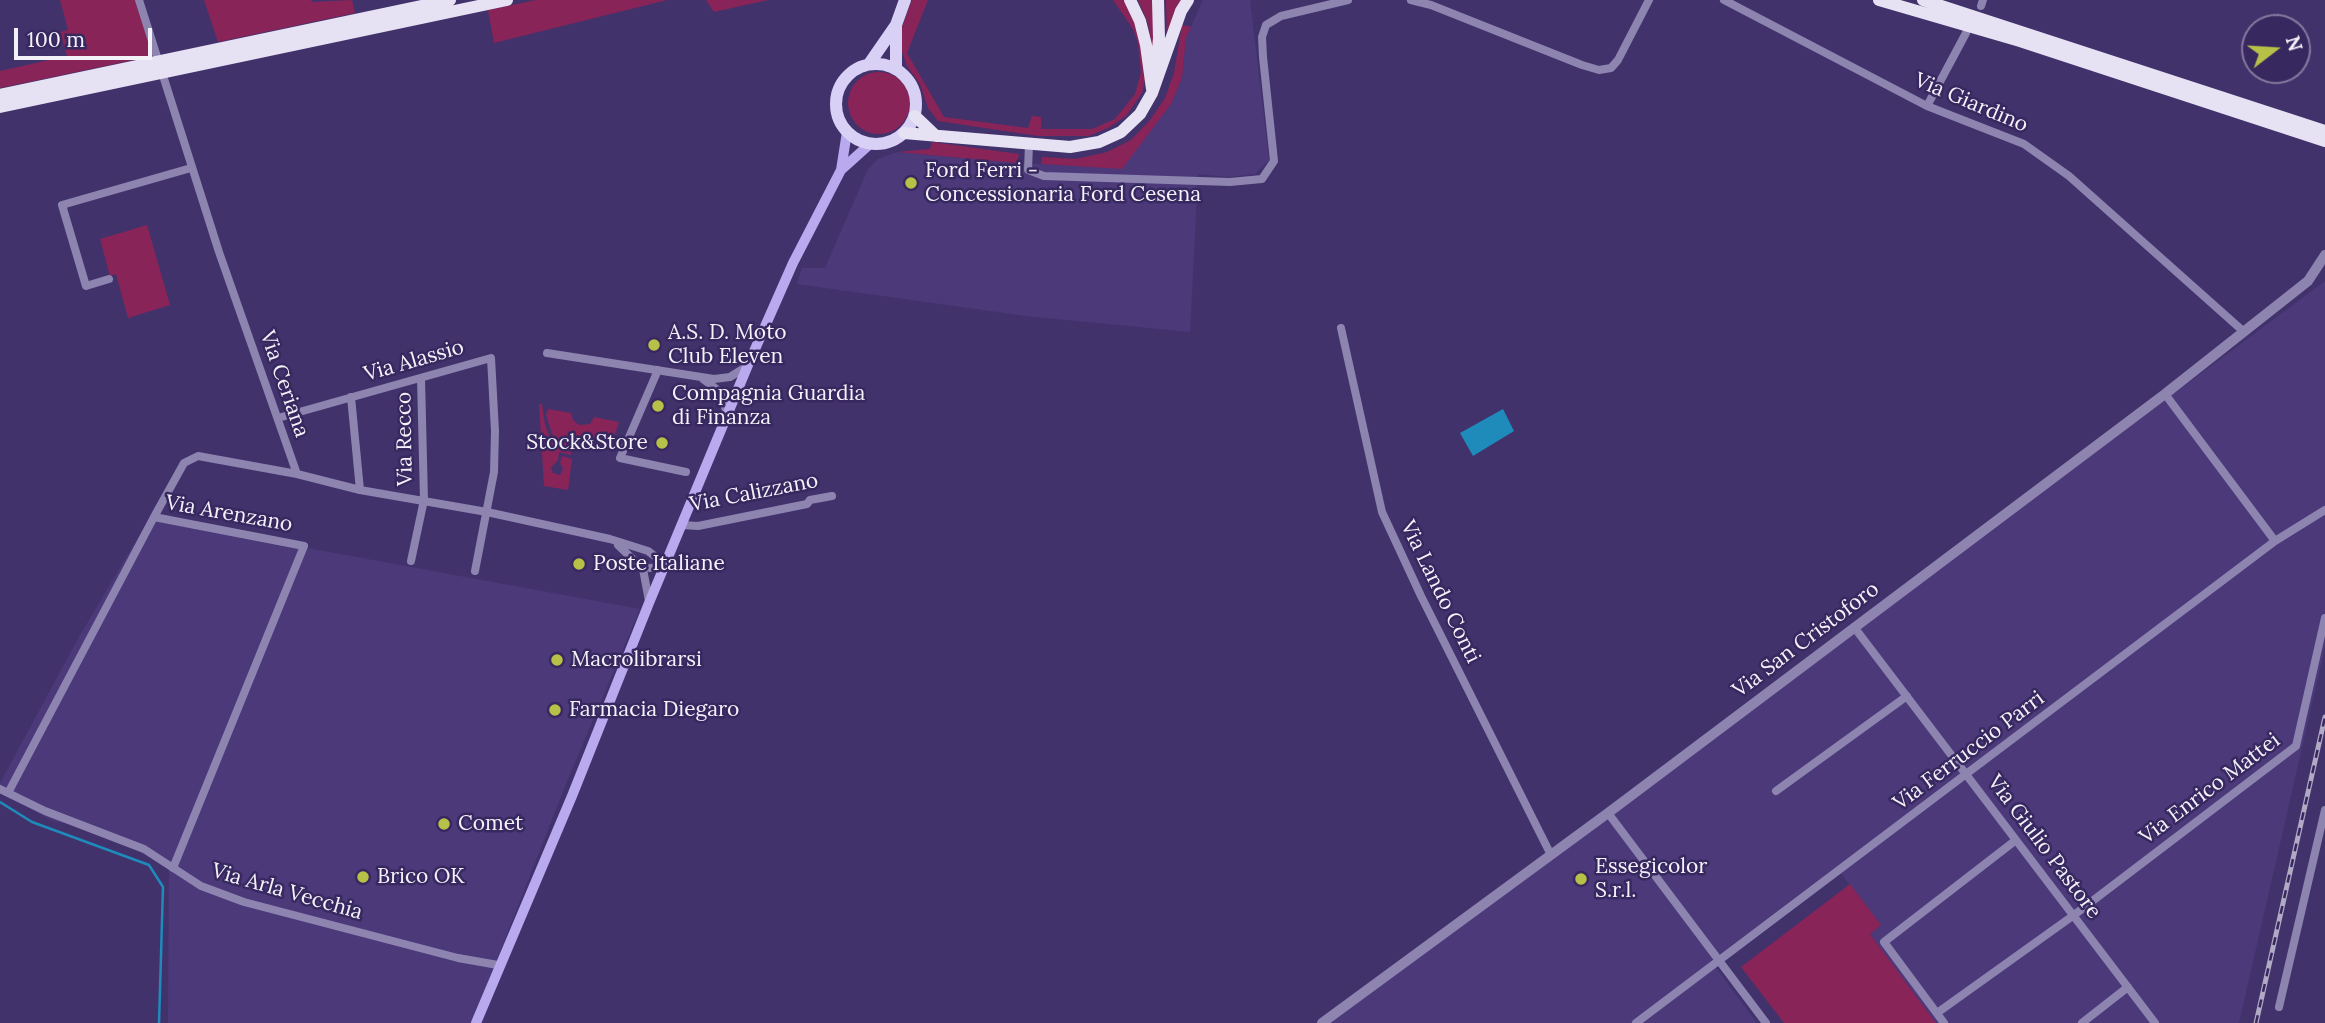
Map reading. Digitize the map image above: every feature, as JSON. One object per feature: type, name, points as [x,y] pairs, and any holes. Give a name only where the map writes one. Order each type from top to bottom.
[{"type":"highway","points":[[0,107],[137,72],[450,0]]},
{"type":"highway","points":[[259,46],[507,0]]},
{"type":"highway","points":[[1130,0],[1140,21],[1146,45],[1152,93]]},
{"type":"highway","points":[[1152,93],[1157,64],[1158,0]]},
{"type":"highway","points":[[904,133],[1070,147],[1099,142],[1121,132],[1140,114],[1152,93],[1181,11],[1188,0]]},
{"type":"highway","points":[[1879,0],[2020,41],[2325,141]]},
{"type":"highway","points":[[1923,0],[2325,131]]},
{"type":"highway","points":[[0,95],[137,72]]},
{"type":"highway","points":[[915,116],[936,136]]},
{"type":"main road","points":[[896,68],[897,25],[905,0]]},
{"type":"main road","points":[[869,64],[897,25]]},
{"type":"main road","points":[[883,63],[896,68],[907,76],[914,88],[917,102],[915,116],[904,133],[894,140],[883,144],[870,144],[858,140],[847,132],[838,117],[836,108],[839,87],[849,74],[869,64],[883,63]]},
{"type":"main road","points":[[842,170],[847,132]]},
{"type":"main road","points":[[476,1023],[498,965],[572,796],[664,565],[793,263],[842,170],[870,144]]},
{"type":"street","name":"Via Ceriana","points":[[139,0],[191,168],[297,474]]},
{"type":"street","points":[[1029,144],[1028,170],[1044,176],[1230,182],[1262,179],[1274,161],[1263,57],[1262,37],[1266,24],[1281,16],[1348,0]]},
{"type":"street","points":[[1411,0],[1431,5],[1599,70],[1611,68],[1618,60],[1649,0]]},
{"type":"street","name":"Via Giardino","points":[[1724,0],[1927,106],[2024,144],[2069,176],[2243,331]]},
{"type":"street","points":[[1927,106],[1966,33]]},
{"type":"street","points":[[109,279],[86,286],[62,205],[191,168]]},
{"type":"street","name":"Via San Cristoforo","points":[[1322,1023],[1608,813],[2165,394],[2308,281],[2325,255]]},
{"type":"street","name":"Via Lando Conti","points":[[1341,328],[1382,512],[1421,596],[1551,855]]},
{"type":"street","points":[[547,353],[701,377],[737,391]]},
{"type":"street","name":"Via Alassio","points":[[278,418],[491,358],[494,472],[487,512]]},
{"type":"street","points":[[713,382],[730,377],[748,365]]},
{"type":"street","points":[[658,370],[620,458],[686,472]]},
{"type":"street","name":"Via Recco","points":[[411,561],[424,500],[421,378]]},
{"type":"street","points":[[713,382],[723,398],[727,416]]},
{"type":"street","points":[[2165,394],[2275,541]]},
{"type":"street","points":[[351,397],[360,490]]},
{"type":"street","points":[[154,517],[184,463],[198,456],[297,474],[360,490],[487,512],[610,539],[648,551],[660,551],[674,544]]},
{"type":"street","name":"Via Calizzano","points":[[682,525],[698,526],[807,505],[810,500],[832,496]]},
{"type":"street","name":"Via Ferruccio Parri","points":[[1636,1023],[2275,541],[2325,510]]},
{"type":"street","points":[[475,571],[487,512]]},
{"type":"street","name":"Via Arenzano","points":[[4,791],[154,517],[304,546],[173,868]]},
{"type":"street","points":[[610,539],[624,548],[639,565],[647,583],[649,603]]},
{"type":"street","points":[[648,551],[664,565]]},
{"type":"street","points":[[639,565],[650,568],[664,565]]},
{"type":"street","name":"Via Enrico Mattei","points":[[1937,1013],[2074,915],[2296,746],[2325,618]]},
{"type":"street","name":"Via Giulio Pastore","points":[[1854,627],[2155,1023]]},
{"type":"street","points":[[1776,791],[1907,696]]},
{"type":"street","name":"Via Arla Vecchia","points":[[4,791],[45,811],[144,849],[201,886],[244,902],[458,958],[498,965]]},
{"type":"street","points":[[2279,1007],[2325,810]]},
{"type":"street","points":[[1608,813],[1766,1023]]},
{"type":"street","points":[[1944,1023],[1884,942],[2016,840]]},
{"type":"street","points":[[2082,1023],[2129,987]]},
{"type":"shaded area","points":[[60,0],[135,0],[153,56],[0,88],[0,71],[67,56],[60,32],[68,30]]},
{"type":"shaded area","points":[[204,0],[352,0],[355,13],[218,42]]},
{"type":"shaded area","points":[[536,0],[667,0],[494,43],[488,10]]},
{"type":"shaded area","points":[[706,0],[768,0],[714,12]]},
{"type":"shaded area","points":[[912,0],[928,0],[907,53],[944,117],[1028,128],[1032,116],[1041,117],[1041,129],[1092,129],[1115,119],[1135,94],[1141,72],[1138,43],[1133,29],[1113,0],[1127,0],[1137,22],[1146,75],[1142,93],[1126,116],[1089,136],[1038,136],[938,121],[928,108],[920,84],[907,66],[901,49],[902,27]]},
{"type":"shaded area","points":[[1138,0],[1153,0],[1154,58],[1148,23]]},
{"type":"shaded area","points":[[1166,0],[1183,0],[1167,45]]},
{"type":"shaded area","points":[[1203,0],[1250,0],[1269,160],[1255,174],[1229,177],[1198,174],[1190,332],[1026,316],[797,284],[802,268],[825,268],[868,169],[878,159],[897,152],[1017,163],[1122,168],[1171,104],[1182,78],[1186,38]]},
{"type":"shaded area","points":[[1182,25],[1191,27],[1186,38],[1182,78],[1171,104],[1122,169],[1041,164],[1042,157],[1076,159],[1107,152],[1131,140],[1150,120],[1165,98],[1174,73]]},
{"type":"shaded area","points":[[879,72],[891,74],[901,81],[908,91],[908,115],[901,125],[891,132],[879,134],[867,132],[857,125],[850,115],[848,103],[850,91],[857,81],[867,74]]},
{"type":"shaded area","points":[[932,142],[1019,154],[1017,163],[897,152],[930,149]]},
{"type":"shaded area","points":[[147,225],[170,305],[128,318],[116,274],[110,276],[100,239]]},
{"type":"shaded area","points":[[2325,281],[2325,647],[2239,1023],[1936,1023],[1870,934],[1881,925],[1836,867],[1711,961],[1757,1023],[1330,1023]]},
{"type":"shaded area","points":[[539,404],[542,404],[549,435],[555,443],[571,451],[571,455],[559,452],[558,460],[551,468],[553,473],[560,475],[563,469],[560,463],[562,456],[572,459],[568,490],[544,486]]},
{"type":"shaded area","points":[[548,409],[571,413],[573,420],[579,425],[590,424],[594,417],[619,422],[615,434],[602,445],[575,450],[566,447],[552,434],[546,415]]},
{"type":"shaded area","points":[[149,519],[640,609],[566,784],[472,1023],[168,1023],[169,861],[66,818],[63,823],[53,821],[0,793],[0,783],[79,637]]},
{"type":"shaded area","points":[[1850,884],[1881,925],[1870,934],[1936,1023],[1784,1023],[1741,967]]},
{"type":"water","points":[[1503,409],[1514,431],[1473,456],[1460,433]]},
{"type":"waterway","points":[[0,802],[32,822],[149,865],[163,887],[159,1023]]},
{"type":"railway","points":[[2256,1023],[2325,717]]},
{"type":"place","name":"Ford Ferri - Concessionaria Ford Cesena","points":[[911,183]]},
{"type":"place","name":"A.S. D. Moto Club Eleven","points":[[654,345]]},
{"type":"place","name":"Compagnia Guardia di Finanza","points":[[658,406]]},
{"type":"place","name":"Stock&Store","points":[[662,443]]},
{"type":"place","name":"Poste Italiane","points":[[579,564]]},
{"type":"place","name":"Macrolibrarsi","points":[[557,660]]},
{"type":"place","name":"Farmacia Diegaro","points":[[555,710]]},
{"type":"place","name":"Comet","points":[[444,824]]},
{"type":"place","name":"Brico OK","points":[[363,877]]},
{"type":"place","name":"Essegicolor S.r.l.","points":[[1581,879]]}]
